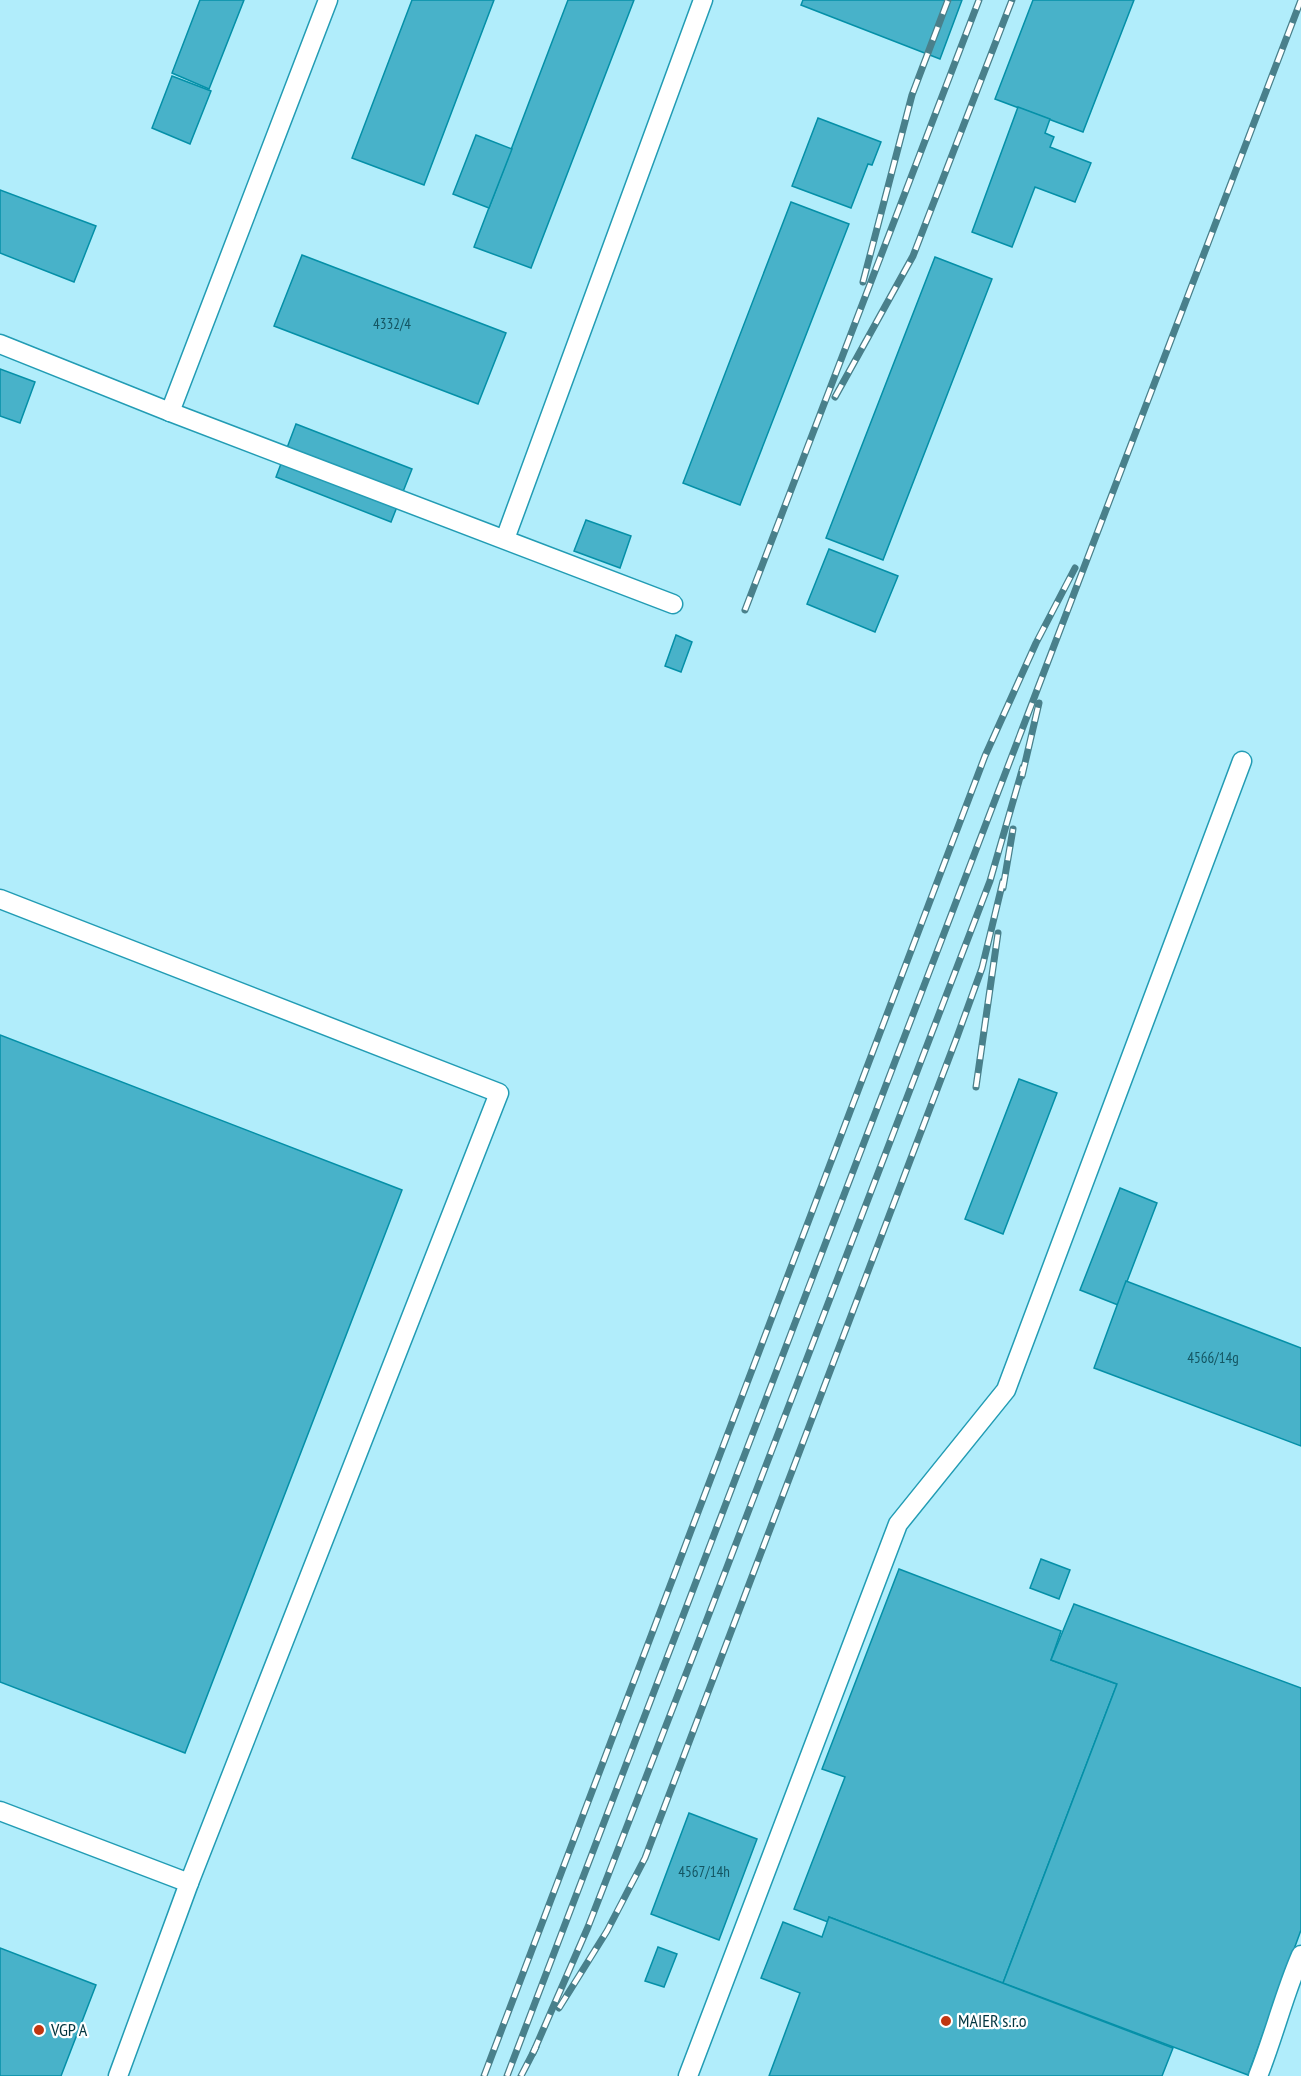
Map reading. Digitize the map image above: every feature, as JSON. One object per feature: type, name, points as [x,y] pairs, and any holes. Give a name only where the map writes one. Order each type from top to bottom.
[{"type":"lane","points":[[170,412],[328,0]]},
{"type":"lane","points":[[505,539],[703,0]]},
{"type":"lane","points":[[0,344],[170,412],[673,604]]},
{"type":"lane","points":[[688,2076],[898,1524],[1006,1390],[1242,761]]},
{"type":"lane","points":[[0,899],[499,1093],[189,1883],[118,2076]]},
{"type":"lane","points":[[0,1811],[189,1883]]},
{"type":"lane","points":[[1258,2076],[1271,2043],[1286,1988],[1301,1955]]},
{"type":"building","points":[[200,0],[244,0],[209,89],[172,73]]},
{"type":"building","points":[[412,0],[494,0],[424,185],[352,158]]},
{"type":"building","points":[[568,0],[634,0],[531,268],[474,247]]},
{"type":"building","points":[[803,0],[962,0],[940,59],[801,5]]},
{"type":"building","points":[[1033,0],[1134,0],[1083,132],[995,99]]},
{"type":"building","points":[[172,76],[211,91],[190,144],[152,128]]},
{"type":"building","points":[[1018,107],[1050,119],[1045,133],[1054,137],[1050,147],[1091,163],[1075,202],[1035,187],[1012,247],[972,232]]},
{"type":"building","points":[[818,118],[881,142],[872,165],[868,164],[851,208],[792,186]]},
{"type":"building","points":[[476,135],[512,149],[489,208],[453,194]]},
{"type":"building","points":[[0,190],[96,226],[74,282],[0,253]]},
{"type":"building","points":[[791,202],[849,224],[740,505],[683,483]]},
{"type":"building","points":[[302,255],[506,333],[478,404],[274,326]]},
{"type":"building","points":[[935,257],[992,279],[883,560],[826,538]]},
{"type":"building","points":[[0,369],[35,382],[20,423],[0,416]]},
{"type":"building","points":[[296,424],[412,469],[391,522],[276,477]]},
{"type":"building","points":[[586,520],[631,536],[620,568],[574,551]]},
{"type":"building","points":[[829,549],[898,576],[875,632],[807,604]]},
{"type":"building","points":[[676,635],[692,642],[681,672],[665,666]]},
{"type":"building","points":[[0,1035],[402,1190],[185,1753],[0,1682]]},
{"type":"building","points":[[1019,1079],[1057,1093],[1003,1234],[965,1219]]},
{"type":"building","points":[[1120,1188],[1157,1203],[1118,1305],[1080,1290]]},
{"type":"building","points":[[1126,1281],[1301,1348],[1301,1446],[1094,1368]]},
{"type":"building","points":[[1041,1559],[1070,1570],[1059,1599],[1030,1588]]},
{"type":"building","points":[[899,1569],[1061,1631],[1051,1660],[1117,1684],[1003,1983],[829,1917],[828,1922],[794,1909],[845,1777],[822,1769]]},
{"type":"building","points":[[1074,1604],[1301,1688],[1301,1930],[1248,2075],[1003,1983],[1117,1684],[1051,1660]]},
{"type":"building","points":[[689,1813],[757,1839],[719,1940],[651,1914]]},
{"type":"building","name":"MAIER s.r.o","points":[[829,1917],[1173,2048],[1162,2076],[769,2076],[800,1993],[761,1978],[783,1922],[822,1937]]},
{"type":"building","points":[[658,1947],[677,1954],[664,1987],[645,1981]]},
{"type":"building","name":"VGP A","points":[[0,1948],[96,1985],[61,2076],[0,2076]]},
{"type":"railway","points":[[863,282],[912,95],[948,0]]},
{"type":"railway","points":[[745,610],[979,0]]},
{"type":"railway","points":[[835,397],[913,256],[1012,0]]},
{"type":"railway","points":[[507,2076],[1301,0]]},
{"type":"railway","points":[[484,2076],[985,756],[1036,643],[1075,568]]},
{"type":"railway","points":[[1022,776],[1039,703]]},
{"type":"railway","points":[[533,2053],[588,1927],[990,881],[1023,767]]},
{"type":"railway","points":[[1003,888],[1013,829]]},
{"type":"railway","points":[[559,2008],[607,1931],[645,1858],[957,1037],[982,968],[1003,881]]},
{"type":"railway","points":[[976,1087],[998,933]]},
{"type":"railway","points":[[521,2076],[536,2047]]},
{"type":"place","name":"MAIER s.r.o","points":[[946,2021]]},
{"type":"place","name":"VGP A","points":[[39,2030]]}]
